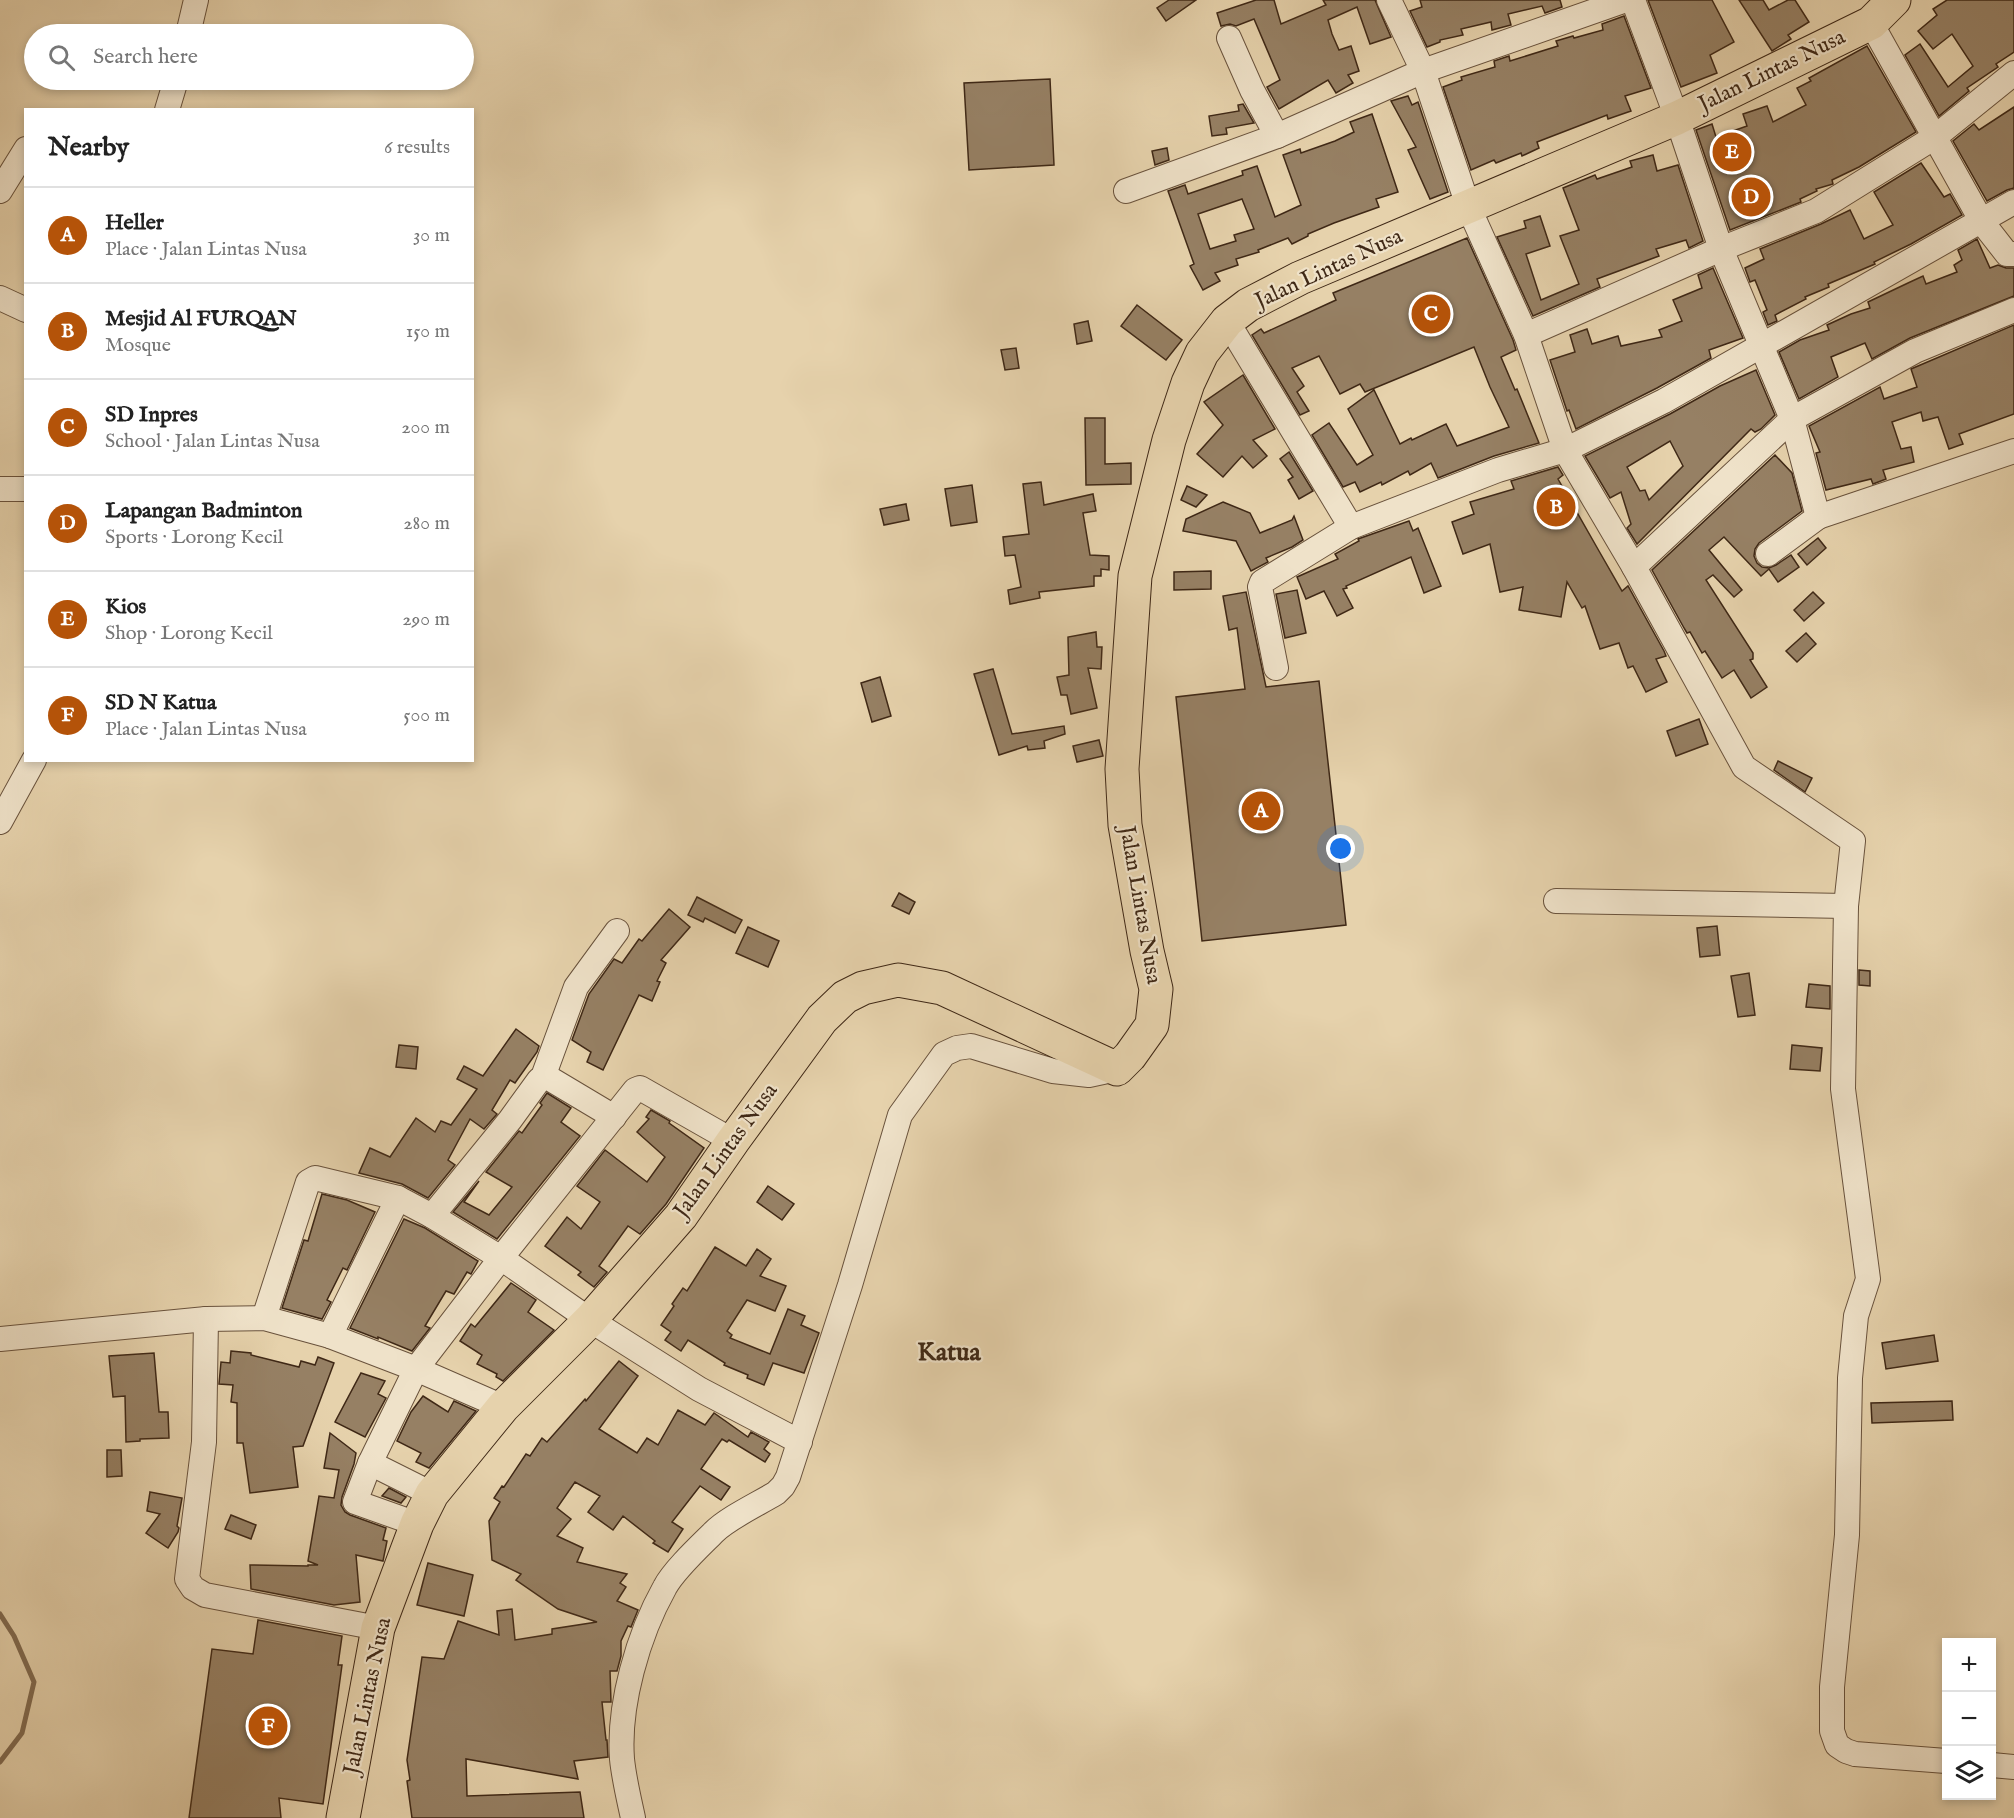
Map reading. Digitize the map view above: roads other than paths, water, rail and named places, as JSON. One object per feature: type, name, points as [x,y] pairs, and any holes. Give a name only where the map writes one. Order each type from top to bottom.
[{"type":"highway","name":"Jalan Lintas Nusa","points":[[343,1818],[378,1628],[417,1524],[432,1494],[503,1407],[590,1320],[681,1216],[822,1019],[845,997],[863,988],[898,980],[942,988],[1117,1069],[1130,1056],[1152,1025],[1156,989],[1125,825],[1122,769],[1135,576],[1169,440],[1188,383],[1202,353],[1227,321],[1248,305],[1300,278],[1677,118],[1872,23],[1894,0]]},
{"type":"street","points":[[190,24],[196,0]]},
{"type":"street","points":[[1389,0],[1423,71],[1468,206],[1526,335],[1565,450],[1634,567],[1744,767],[1853,841],[1846,906],[1843,1089],[1868,1279],[1856,1316],[1850,1378],[1847,1535],[1832,1687],[1832,1731],[1837,1744],[1855,1754],[1942,1761]]},
{"type":"street","points":[[1126,192],[1277,136],[1423,71],[1626,0]]},
{"type":"street","points":[[1633,0],[1677,118],[1721,249],[1792,419],[1818,517]]},
{"type":"street","points":[[1872,23],[1982,222],[2007,254],[2014,254]]},
{"type":"street","points":[[1228,38],[1277,136]]},
{"type":"street","points":[[1526,335],[1816,210],[1935,137],[2014,73]]},
{"type":"street","points":[[168,108],[173,90]]},
{"type":"street","points":[[0,191],[24,152]]},
{"type":"street","points":[[1276,668],[1260,584],[1351,527],[1498,470],[1565,450],[1673,397],[2014,202]]},
{"type":"street","points":[[0,298],[24,309]]},
{"type":"street","points":[[1634,567],[1792,419],[1915,351],[2014,310]]},
{"type":"street","points":[[1227,321],[1351,527]]},
{"type":"street","points":[[1768,554],[1818,517],[2014,451]]},
{"type":"street","points":[[0,489],[24,489]]},
{"type":"street","points":[[0,822],[33,762]]},
{"type":"street","points":[[1556,901],[1846,906]]},
{"type":"street","points":[[432,1216],[543,1077],[576,987],[617,931]]},
{"type":"street","points":[[633,1818],[622,1760],[622,1726],[628,1685],[645,1632],[665,1587],[673,1576],[714,1532],[783,1486],[788,1477],[850,1286],[900,1115],[944,1054],[957,1048],[971,1046],[1053,1071],[1089,1075],[1117,1069]]},
{"type":"street","points":[[543,1077],[547,1077],[614,1117]]},
{"type":"street","points":[[417,1524],[355,1502],[370,1463],[416,1369],[635,1089],[640,1089],[733,1141]]},
{"type":"street","points":[[264,1318],[308,1182],[315,1178],[398,1198],[432,1216],[501,1258],[590,1320],[699,1389],[800,1442]]},
{"type":"street","points":[[330,1336],[398,1198]]},
{"type":"street","points":[[0,1339],[206,1319],[264,1318],[330,1336],[416,1369],[503,1407]]},
{"type":"street","points":[[206,1319],[204,1442],[187,1579],[193,1588],[205,1595],[378,1628]]},
{"type":"street","points":[[370,1463],[432,1494]]},
{"type":"street","points":[[1996,1765],[2014,1767]]},
{"type":"waterway","points":[[0,1614],[14,1636],[34,1682],[22,1733],[0,1762]]},
{"type":"place","name":"Kios","points":[[1732,152]]},
{"type":"place","name":"Lapangan Badminton","points":[[1751,197]]},
{"type":"place","name":"SD Inpres","points":[[1431,314]]},
{"type":"place","name":"Mesjid Al FURQAN","points":[[1556,507]]},
{"type":"place","name":"Heller","points":[[1261,811]]},
{"type":"place","name":"SD N Katua","points":[[268,1726]]},
{"type":"district","name":"Katua","points":[[949,1352]]}]
